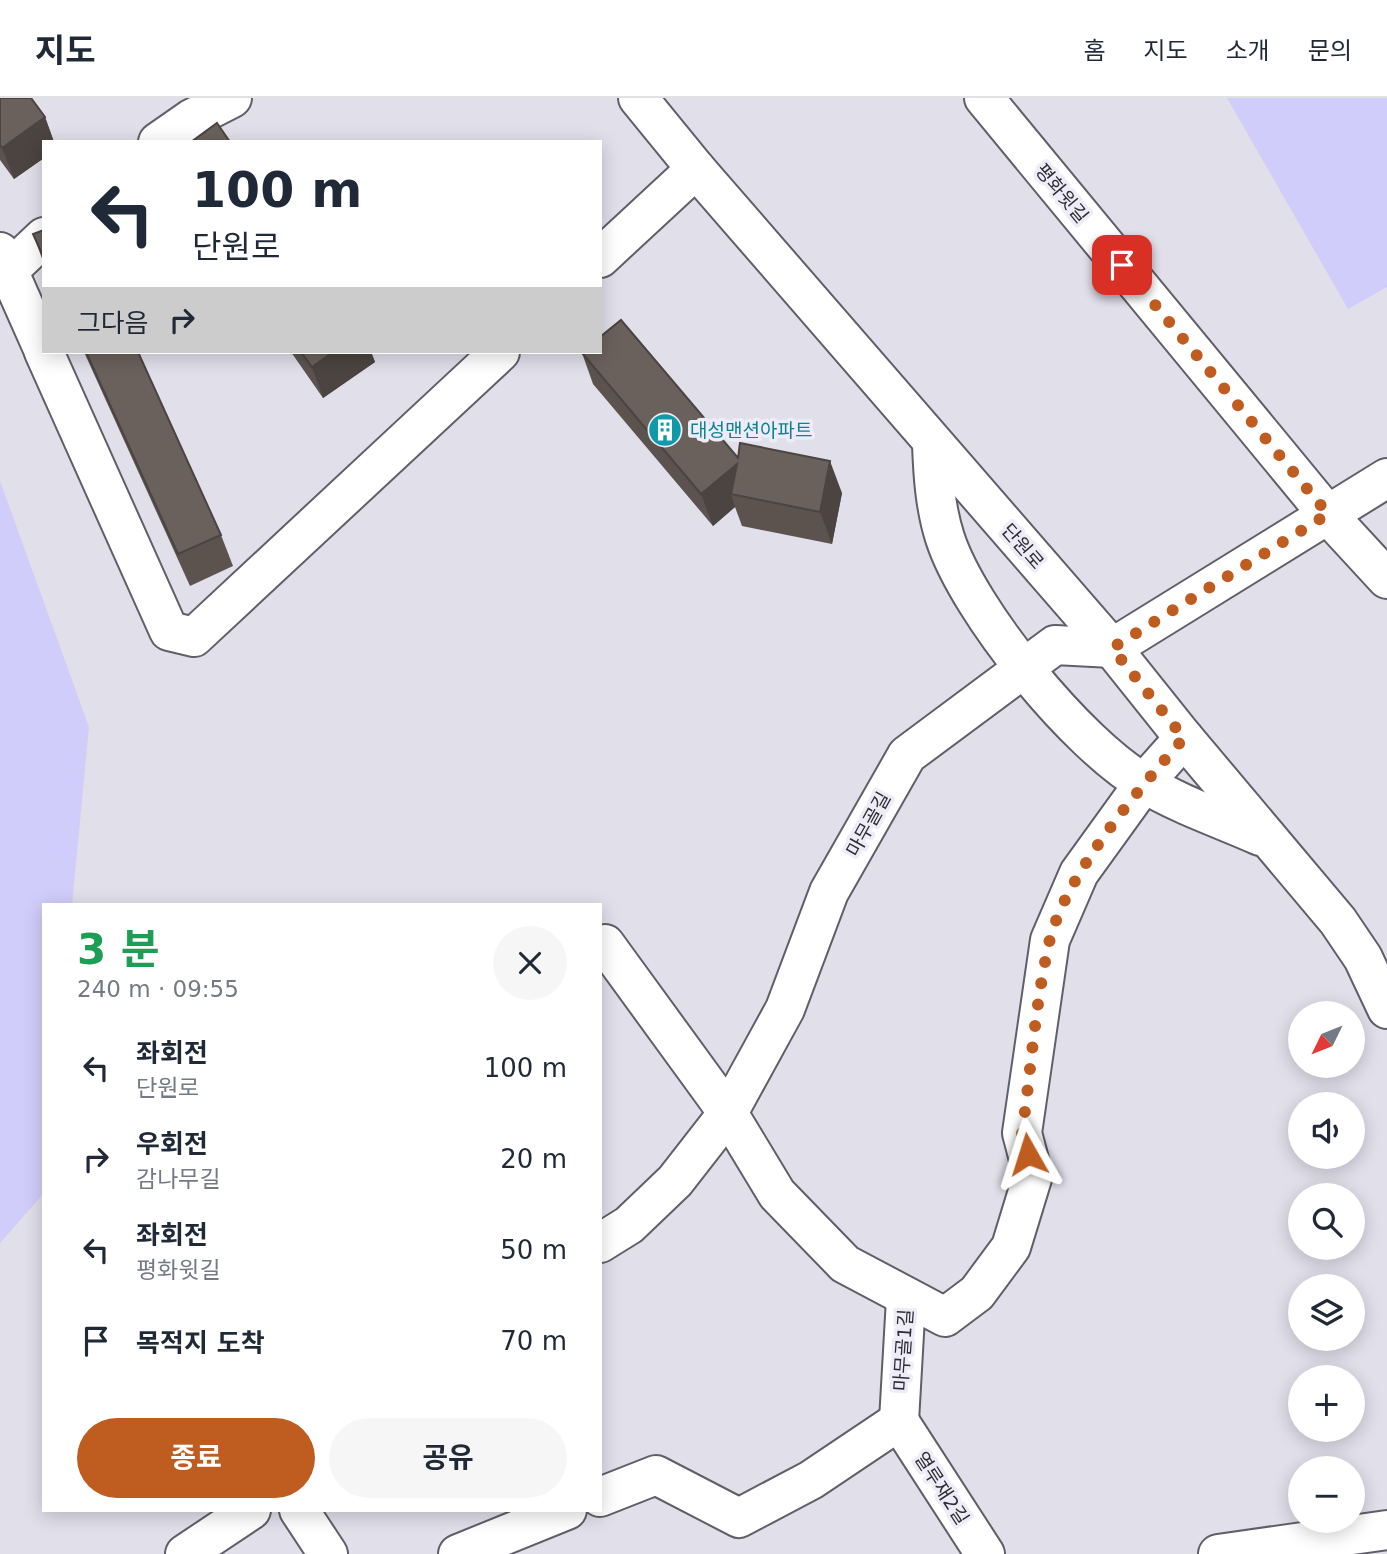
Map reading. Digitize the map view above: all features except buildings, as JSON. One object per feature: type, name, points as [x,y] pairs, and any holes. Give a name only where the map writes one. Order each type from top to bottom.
[{"type":"street","points":[[161,140],[232,98]]},
{"type":"street","name":"단원로","points":[[638,98],[932,443],[1112,648],[1338,921],[1375,950],[1387,1009]]},
{"type":"street","name":"평화윗길","points":[[984,98],[1328,514],[1387,579]]},
{"type":"street","points":[[602,256],[696,169]]},
{"type":"street","points":[[42,238],[4,261],[42,346]]},
{"type":"street","points":[[45,354],[169,631],[194,637],[498,354]]},
{"type":"street","points":[[932,443],[933,482],[945,538],[979,605],[1023,667],[1100,751],[1144,783],[1269,840]]},
{"type":"street","points":[[1112,648],[1387,478]]},
{"type":"street","name":"마무골길","points":[[602,1242],[629,1225],[675,1181],[729,1113],[785,1009],[829,892],[907,755],[1055,645],[1112,648]]},
{"type":"street","name":"마무골1길","points":[[899,1421],[906,1299],[945,1317],[977,1293],[1011,1247],[1033,1175],[1022,1133],[1050,940],[1079,873],[1144,783],[1184,738]]},
{"type":"street","points":[[605,944],[729,1113],[777,1194],[845,1264],[906,1299]]},
{"type":"street","points":[[602,1496],[656,1475],[739,1518],[811,1480],[899,1421]]},
{"type":"street","name":"열루재2길","points":[[899,1421],[985,1554]]},
{"type":"street","points":[[185,1554],[248,1512]]},
{"type":"street","points":[[300,1512],[328,1554]]},
{"type":"street","points":[[458,1554],[562,1512]]},
{"type":"street","points":[[1218,1554],[1387,1530]]},
{"type":"shaded area","points":[[1227,98],[1387,98],[1387,287],[1348,309]]},
{"type":"shaded area","points":[[0,481],[89,727],[72,903],[42,903],[42,1195],[0,1243]]},
{"type":"place","name":"대성맨션아파트","points":[[665,430]]},
{"type":"route","points":[[1028,1154],[1022,1133],[1050,940],[1079,873],[1144,783],[1184,738],[1112,648],[1328,514],[1122,265]]}]
